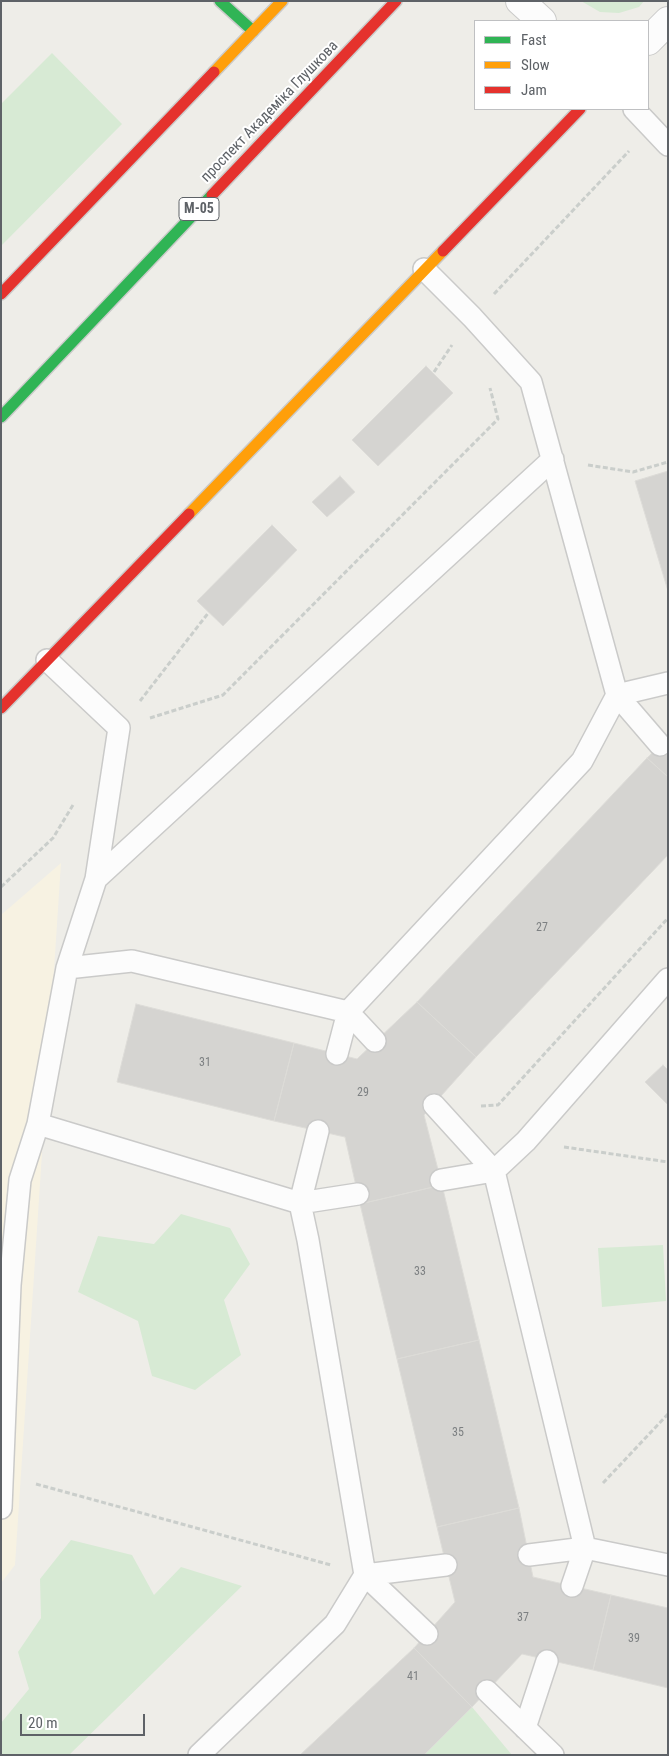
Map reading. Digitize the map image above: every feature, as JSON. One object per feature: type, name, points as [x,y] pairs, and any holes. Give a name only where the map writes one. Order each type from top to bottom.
[{"type":"main road","points":[[220,1],[252,31]]},
{"type":"main road","points":[[1,294],[282,1]]},
{"type":"main road","name":"проспект Академіка Глушкова","points":[[1,417],[396,1]]},
{"type":"main road","points":[[1,708],[579,110]]},
{"type":"street","points":[[520,1],[541,20]]},
{"type":"street","points":[[649,40],[668,21]]},
{"type":"lane","points":[[635,110],[668,145]]},
{"type":"lane","points":[[424,269],[472,317],[531,382],[617,695],[660,745]]},
{"type":"lane","points":[[96,879],[553,459]]},
{"type":"lane","points":[[1,1508],[12,1266],[20,1180],[38,1124],[67,968],[96,879],[119,728],[47,660]]},
{"type":"lane","points":[[338,1054],[348,1012],[582,761],[617,695],[668,683]]},
{"type":"lane","points":[[67,968],[132,961],[348,1012],[375,1041]]},
{"type":"lane","points":[[441,1180],[494,1171],[526,1141],[668,979]]},
{"type":"lane","points":[[434,1104],[494,1171],[585,1548],[572,1586]]},
{"type":"lane","points":[[38,1124],[300,1203],[358,1194]]},
{"type":"lane","points":[[318,1131],[300,1203],[365,1574],[427,1634]]},
{"type":"lane","points":[[529,1555],[585,1548],[668,1565]]},
{"type":"lane","points":[[365,1574],[446,1565]]},
{"type":"lane","points":[[199,1755],[335,1624],[365,1574]]},
{"type":"lane","points":[[525,1728],[547,1661]]},
{"type":"lane","points":[[487,1691],[553,1755]]},
{"type":"path","points":[[434,372],[472,317],[652,128]]},
{"type":"path","points":[[119,728],[223,695],[498,419],[489,382]]},
{"type":"path","points":[[553,459],[633,472],[668,462]]},
{"type":"path","points":[[477,1107],[498,1104],[668,918]]},
{"type":"path","points":[[526,1141],[668,1162]]},
{"type":"path","points":[[576,1511],[668,1414]]},
{"type":"path","points":[[3,1474],[365,1574]]},
{"type":"shaded area","points":[[61,863],[15,1565],[1,1583],[1,915]]},
{"type":"green space","points":[[581,1],[644,1],[639,7],[619,13],[600,12]]},
{"type":"green space","points":[[52,53],[122,124],[1,246],[1,104]]},
{"type":"green space","points":[[181,1214],[230,1228],[250,1264],[224,1300],[241,1355],[195,1390],[152,1376],[138,1321],[78,1292],[98,1236],[154,1244]]},
{"type":"green space","points":[[663,1245],[666,1301],[602,1307],[598,1248]]},
{"type":"green space","points":[[71,1540],[132,1555],[154,1595],[181,1567],[242,1586],[69,1755],[1,1755],[1,1723],[29,1689],[18,1652],[41,1618],[40,1579]]},
{"type":"green space","points":[[472,1707],[512,1755],[424,1755]]},
{"type":"building","points":[[426,366],[453,393],[378,466],[352,440]]},
{"type":"building","points":[[668,471],[668,591],[635,481]]},
{"type":"building","points":[[340,476],[355,492],[327,517],[312,502]]},
{"type":"building","points":[[272,525],[297,550],[223,626],[197,601]]},
{"type":"building","points":[[668,738],[668,777],[647,758]]},
{"type":"building","points":[[647,758],[668,777],[668,855],[476,1057],[417,1002]]},
{"type":"building","points":[[417,1002],[476,1057],[424,1115],[442,1185],[360,1204],[345,1137],[274,1121],[294,1043],[357,1059]]},
{"type":"building","points":[[136,1004],[294,1043],[274,1121],[117,1082]]},
{"type":"building","points":[[663,1065],[668,1070],[668,1105],[645,1082]]},
{"type":"building","points":[[442,1185],[479,1340],[397,1359],[360,1204]]},
{"type":"building","points":[[479,1340],[519,1508],[437,1527],[397,1359]]},
{"type":"building","points":[[519,1508],[533,1577],[611,1595],[593,1670],[522,1654],[472,1707],[414,1648],[455,1602],[437,1527]]},
{"type":"building","points":[[611,1595],[668,1608],[668,1688],[593,1670]]},
{"type":"building","points":[[414,1648],[472,1707],[424,1755],[300,1755]]},
{"type":"traffic: fast","points":[[220,1],[253,31]]},
{"type":"traffic: fast","points":[[1,417],[212,195]]},
{"type":"traffic: slow","points":[[214,72],[282,1]]},
{"type":"traffic: slow","points":[[189,514],[443,251]]},
{"type":"traffic: jam","points":[[212,195],[396,1]]},
{"type":"traffic: jam","points":[[1,294],[214,72]]},
{"type":"traffic: jam","points":[[443,251],[579,110]]},
{"type":"traffic: jam","points":[[1,708],[189,514]]}]
